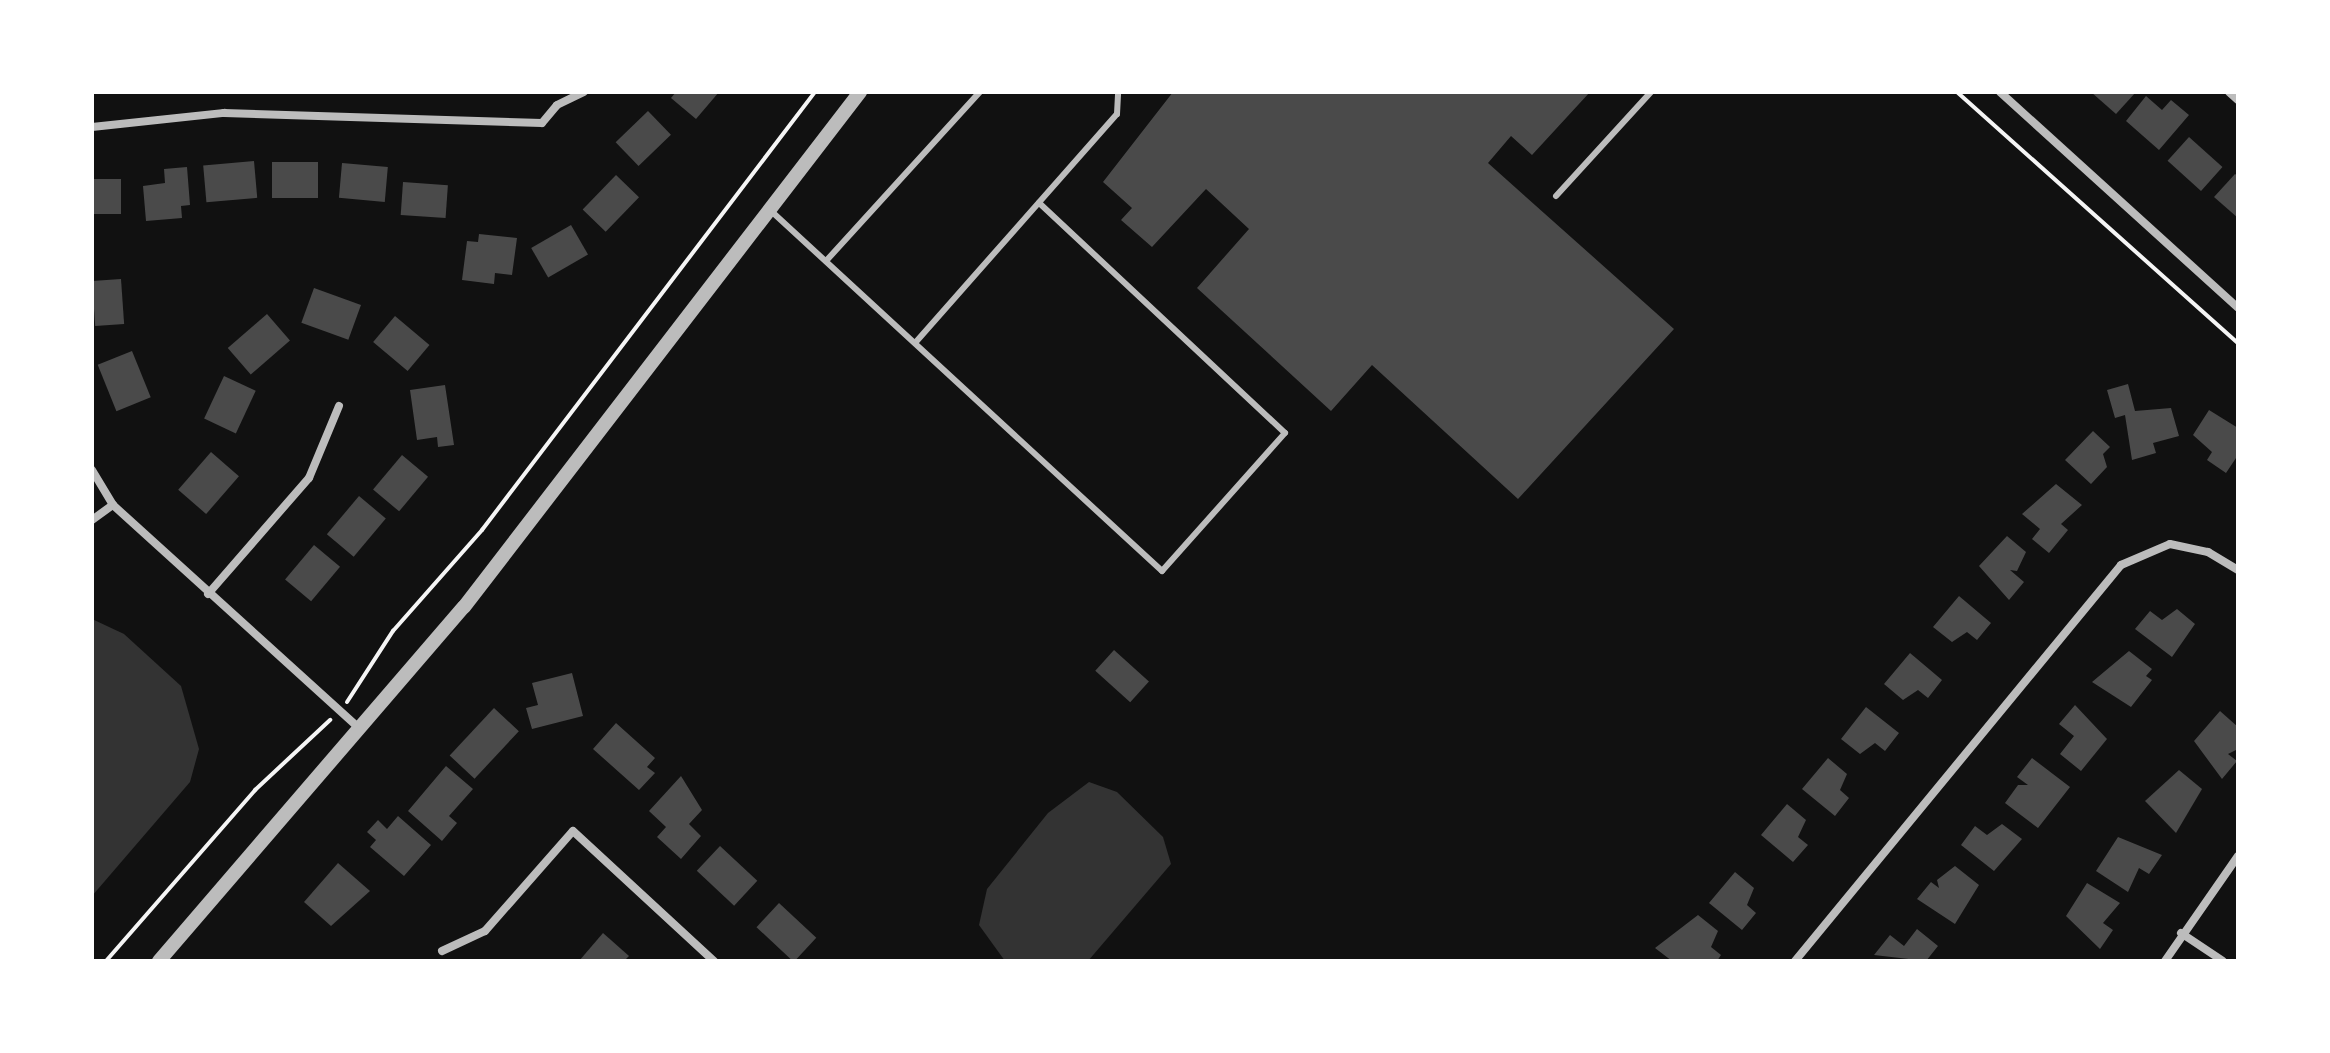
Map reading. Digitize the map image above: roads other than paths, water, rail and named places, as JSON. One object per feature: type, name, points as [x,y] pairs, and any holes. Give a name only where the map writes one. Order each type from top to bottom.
[{"type":"street","points":[[92,127],[224,113],[542,123],[557,105],[584,92]]},
{"type":"street","points":[[159,961],[464,607],[860,92]]},
{"type":"street","points":[[2000,92],[2238,307]]},
{"type":"street","points":[[2229,92],[2238,100]]},
{"type":"street","points":[[208,594],[309,478],[339,406]]},
{"type":"street","points":[[92,470],[113,505],[208,594],[342,707],[359,728]]},
{"type":"street","points":[[92,520],[113,505]]},
{"type":"street","points":[[1795,961],[2106,579],[2170,544],[2208,552],[2238,570]]},
{"type":"street","points":[[442,951],[485,931],[573,831],[709,959]]},
{"type":"street","points":[[2165,961],[2181,933],[2238,856]]},
{"type":"street","points":[[2181,933],[2223,961]]},
{"type":"lane","points":[[826,261],[980,92]]},
{"type":"lane","points":[[915,343],[1117,114],[1118,92]]},
{"type":"lane","points":[[1556,196],[1651,92]]},
{"type":"lane","points":[[770,210],[1162,571],[1285,433],[1039,203]]}]
